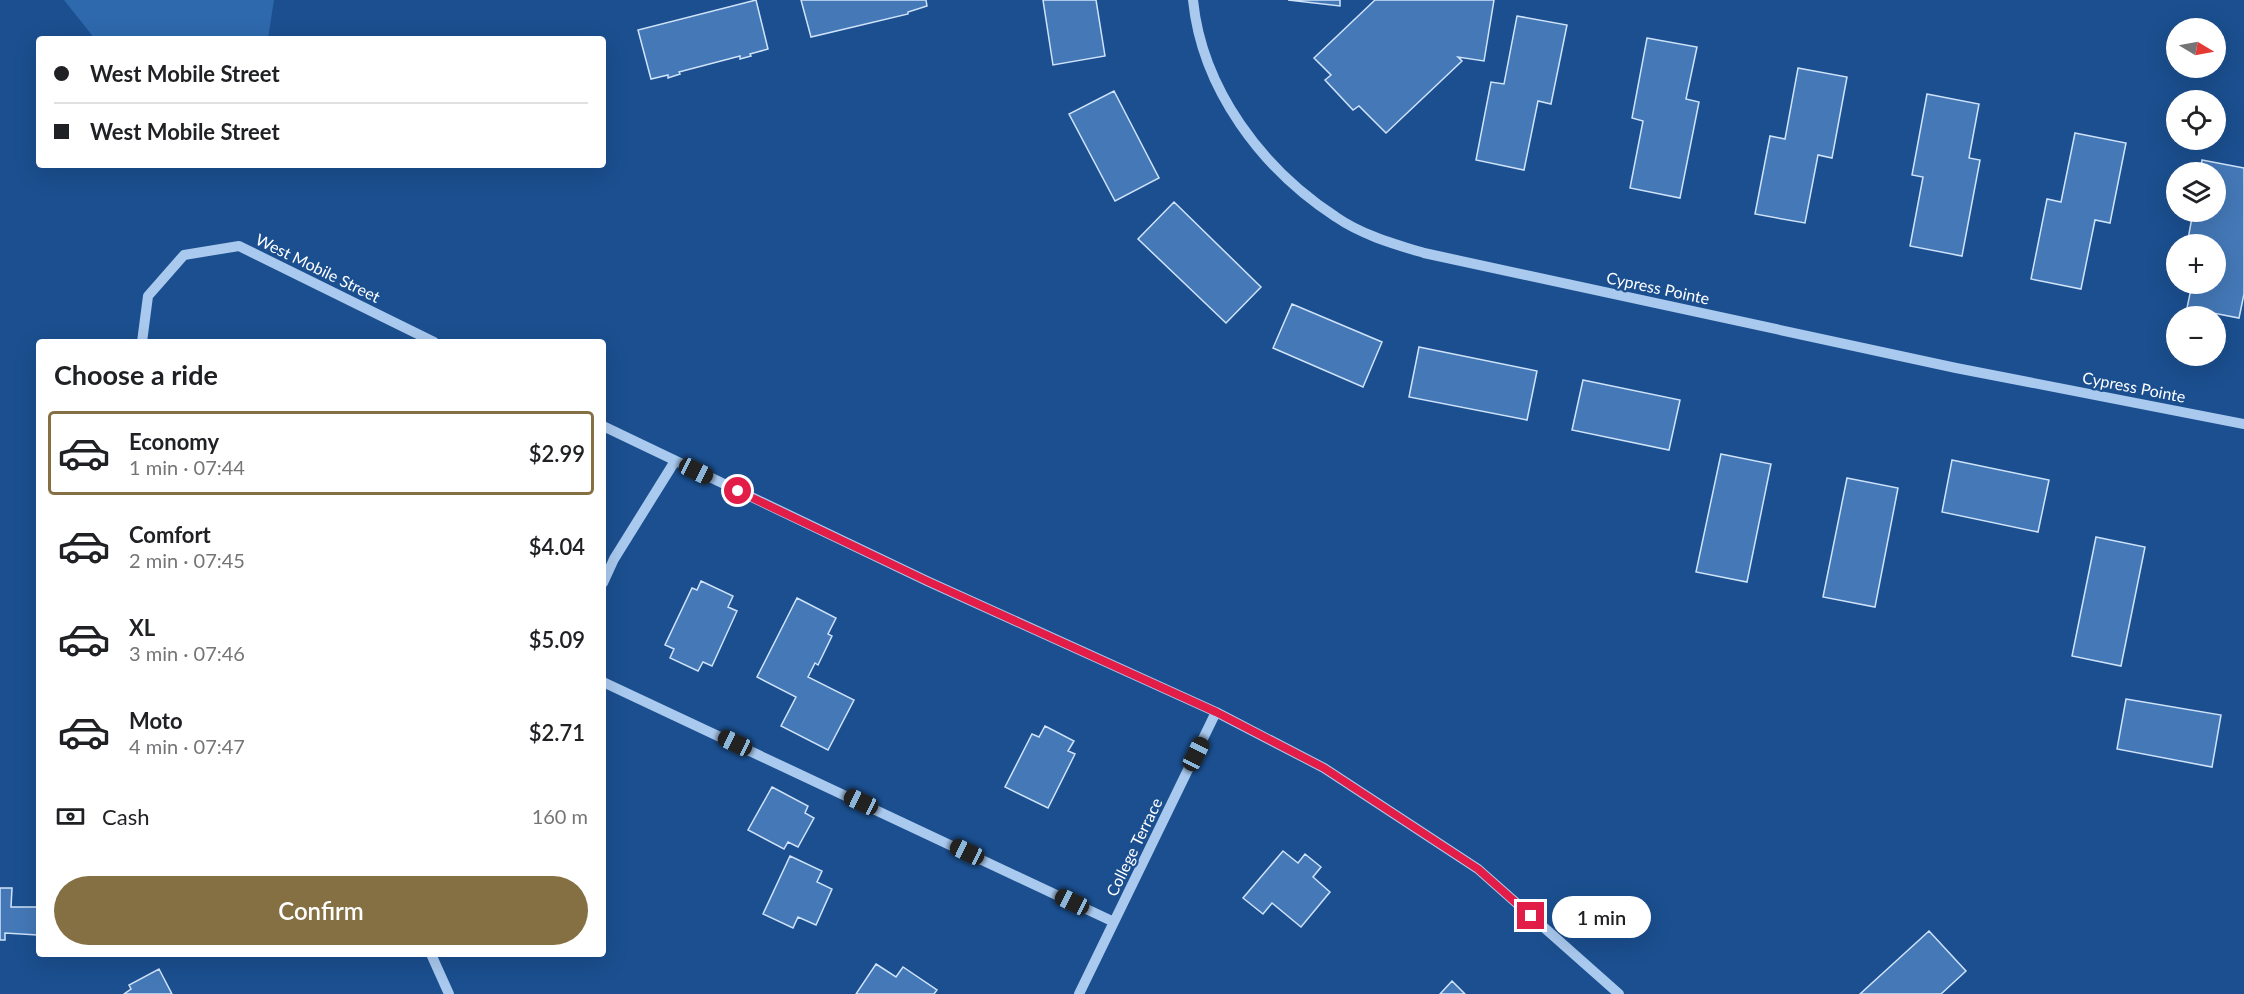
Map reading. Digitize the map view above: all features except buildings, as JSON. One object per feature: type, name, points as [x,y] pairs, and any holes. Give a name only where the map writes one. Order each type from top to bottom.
[{"type":"street","name":"Cypress Pointe","points":[[1192,0],[1195,27],[1211,76],[1236,120],[1299,190],[1337,218],[1379,239],[1424,253],[1956,369],[2244,424]]},
{"type":"street","name":"West Mobile Street","points":[[142,339],[148,296],[183,255],[239,246],[428,339]]},
{"type":"street","points":[[606,427],[927,581],[1216,712],[1324,768],[1478,869],[1619,994]]},
{"type":"street","points":[[606,576],[614,559],[675,461]]},
{"type":"street","points":[[606,683],[1114,922]]},
{"type":"street","name":"College Terrace","points":[[1079,994],[1216,712]]},
{"type":"street","points":[[432,957],[449,994]]},
{"type":"shaded area","points":[[64,0],[274,0],[268,36],[93,36]]},
{"type":"route","points":[[738,491],[927,581],[1216,712],[1324,768],[1478,869],[1531,916]]}]
